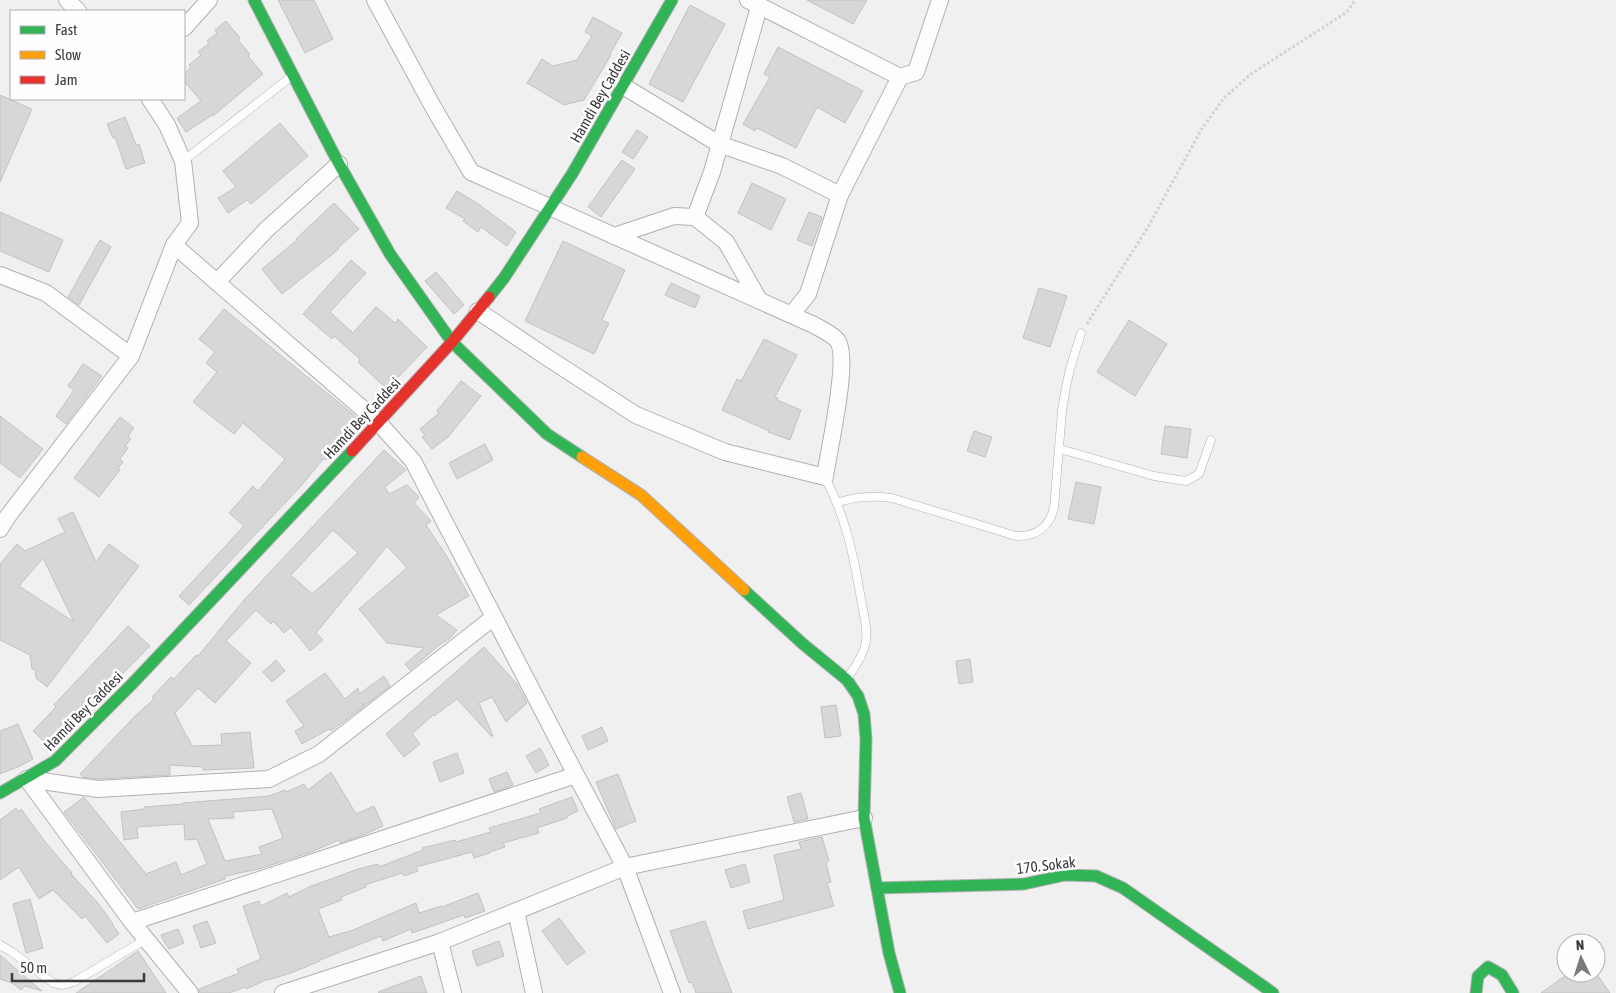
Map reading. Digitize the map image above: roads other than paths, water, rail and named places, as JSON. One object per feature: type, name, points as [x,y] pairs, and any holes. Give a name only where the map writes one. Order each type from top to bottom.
[{"type":"street","points":[[67,0],[77,10]]},
{"type":"street","points":[[185,27],[209,0]]},
{"type":"street","points":[[254,0],[339,164],[390,254],[452,342],[547,434],[641,495],[803,644],[847,680],[858,696],[864,714],[866,739],[864,818],[889,953],[900,993]]},
{"type":"street","points":[[374,0],[471,172],[792,314],[837,340],[842,354],[842,380],[825,477],[725,452],[636,415],[478,311]]},
{"type":"street","name":"Hamdi Bey Caddesi","points":[[0,793],[56,761],[132,684],[452,342],[504,278],[572,174],[672,0]]},
{"type":"street","points":[[695,217],[712,172],[754,3],[900,77],[916,72],[940,0]]},
{"type":"street","points":[[792,314],[808,294],[840,195],[900,77]]},
{"type":"street","points":[[623,86],[719,144],[782,166],[840,195]]},
{"type":"street","points":[[0,529],[131,356],[174,245],[190,223],[182,161],[167,125],[151,100]]},
{"type":"street","points":[[217,282],[266,230],[339,164]]},
{"type":"street","points":[[614,236],[674,216],[695,217],[726,242],[759,300]]},
{"type":"street","points":[[174,245],[378,422],[413,461],[625,867],[672,993]]},
{"type":"street","points":[[0,275],[46,293],[131,356]]},
{"type":"street","points":[[27,779],[98,789],[268,779],[319,754],[494,617]]},
{"type":"street","points":[[132,922],[576,775]]},
{"type":"street","points":[[27,779],[132,922],[190,993]]},
{"type":"street","points":[[283,993],[440,942],[625,867],[864,818]]},
{"type":"street","name":"170. Sokak","points":[[877,888],[1024,884],[1065,875],[1096,876],[1122,888],[1274,993]]},
{"type":"street","points":[[516,911],[534,993]]},
{"type":"street","points":[[440,942],[453,993]]},
{"type":"street","points":[[1476,993],[1478,976],[1488,967],[1502,975],[1513,993]]},
{"type":"lane","points":[[182,161],[293,75]]},
{"type":"lane","points":[[838,503],[852,498],[875,496],[892,498],[1016,536],[1031,535],[1045,527],[1052,515],[1066,387],[1082,334]]},
{"type":"lane","points":[[1060,449],[1154,476],[1186,481],[1199,474],[1211,440]]},
{"type":"lane","points":[[825,477],[838,503],[853,550],[866,630],[864,648],[860,659],[847,680]]},
{"type":"lane","points":[[0,945],[53,983],[63,985],[74,982],[146,939]]}]
